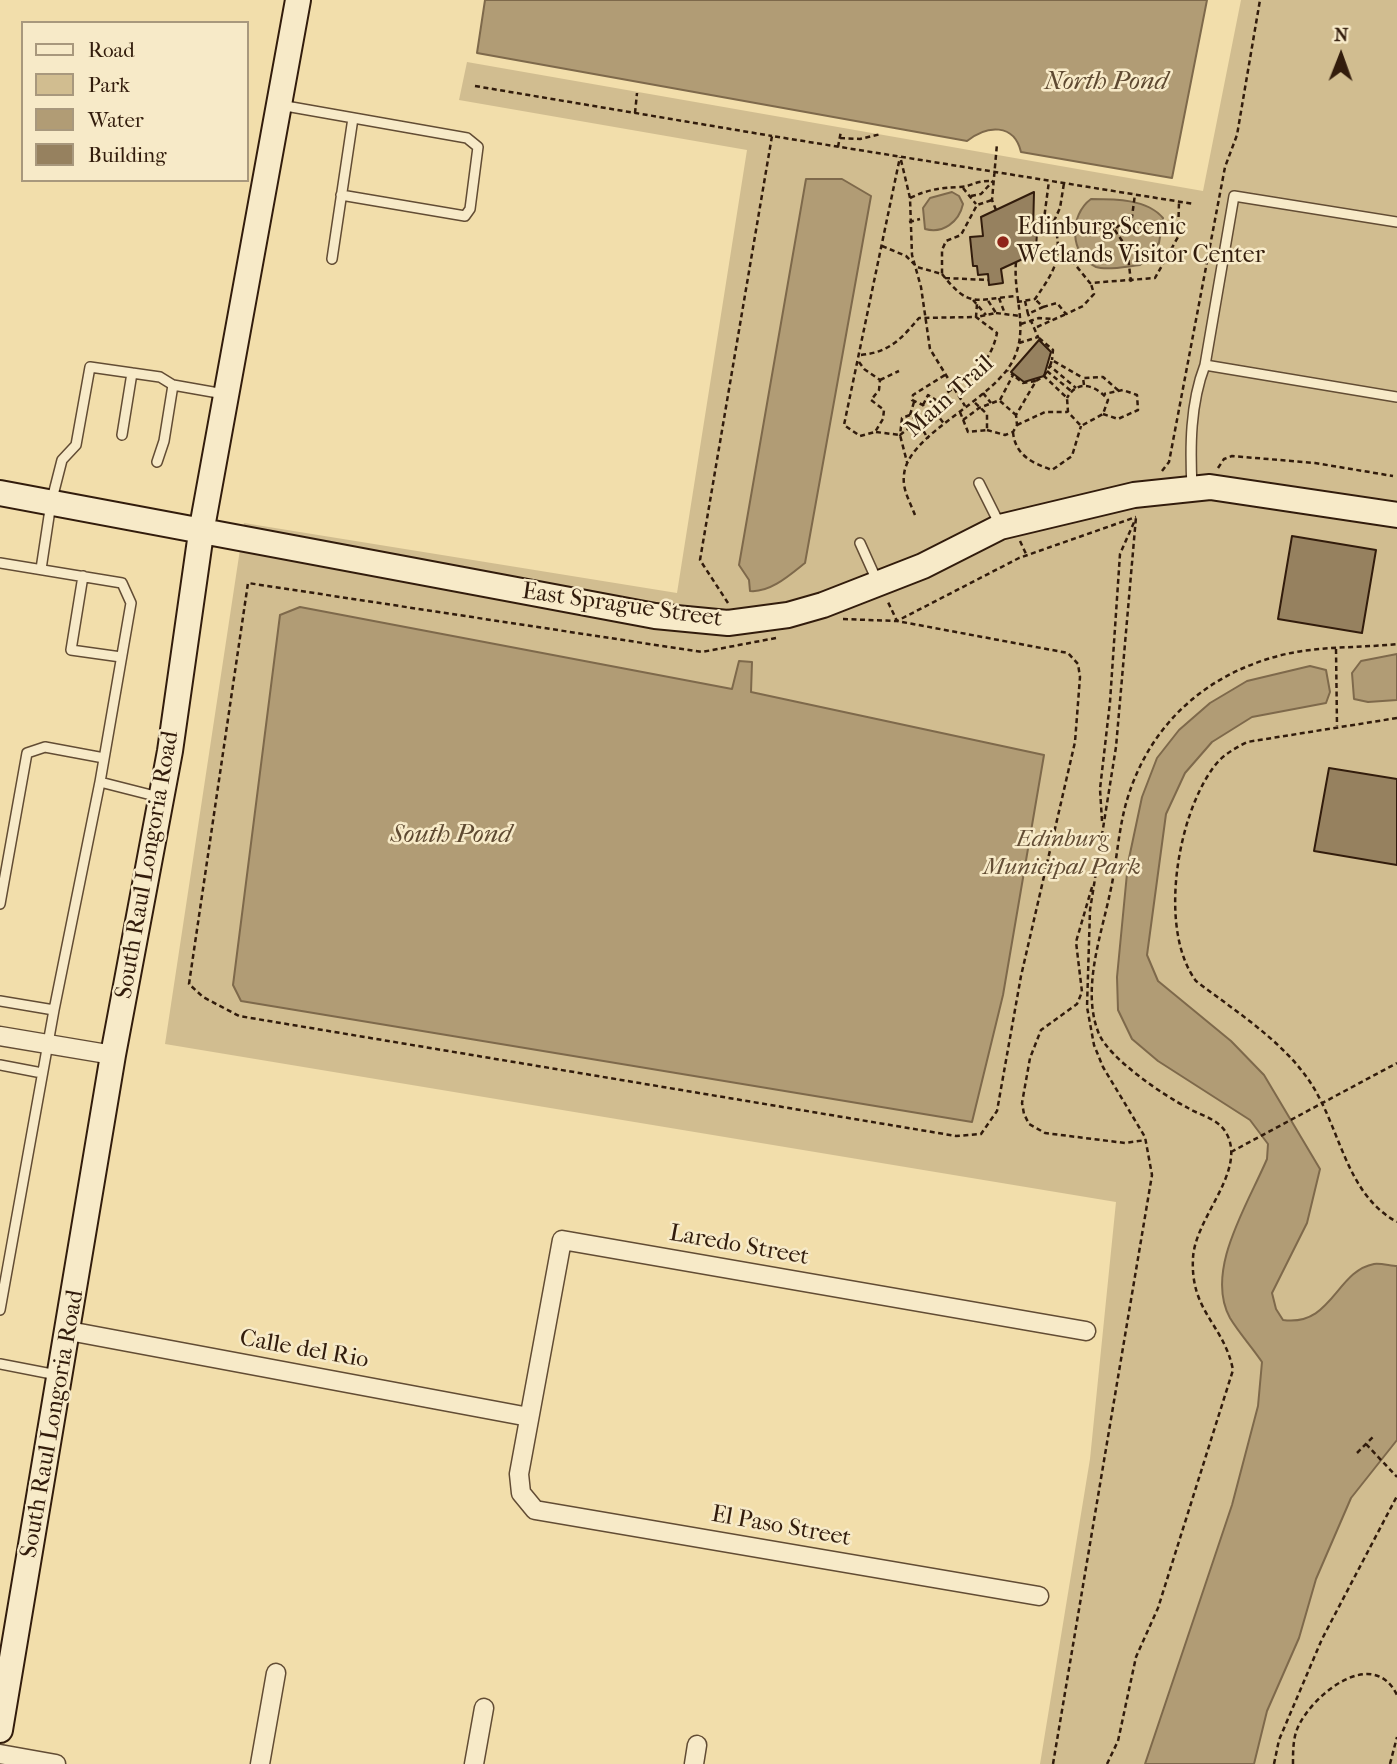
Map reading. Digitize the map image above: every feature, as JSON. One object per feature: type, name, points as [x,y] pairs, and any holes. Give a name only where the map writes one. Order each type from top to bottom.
[{"type":"main road","name":"South Raul Longoria Road","points":[[0,1730],[69,1331],[113,1055],[161,797],[201,533],[298,0]]},
{"type":"main road","name":"East Sprague Street","points":[[0,493],[201,533],[655,615],[728,623],[788,615],[882,590],[923,566],[1009,533],[1134,495],[1223,489],[1397,515]]},
{"type":"street","points":[[0,1036],[113,1055]]},
{"type":"street","name":"Laredo Street","points":[[529,1417],[562,1240],[1086,1331]]},
{"type":"street","name":"Calle del Rio","points":[[69,1331],[529,1417]]},
{"type":"street","name":"El Paso Street","points":[[529,1417],[519,1474],[521,1493],[535,1510],[1039,1596]]},
{"type":"street","points":[[260,1764],[276,1673]]},
{"type":"street","points":[[474,1764],[485,1708]]},
{"type":"street","points":[[694,1764],[697,1745]]},
{"type":"street","points":[[0,1754],[56,1764]]},
{"type":"lane","points":[[279,105],[467,138],[478,147],[470,209],[465,216],[341,195]]},
{"type":"lane","points":[[332,259],[353,118]]},
{"type":"lane","points":[[1192,489],[1194,414],[1198,384],[1205,365],[1234,196],[1397,222]]},
{"type":"lane","points":[[1205,365],[1397,397]]},
{"type":"lane","points":[[41,569],[51,503],[62,460],[76,445],[90,367],[160,377],[173,385],[226,395]]},
{"type":"lane","points":[[122,435],[132,373]]},
{"type":"lane","points":[[157,462],[164,440],[173,385]]},
{"type":"lane","points":[[979,483],[1009,533]]},
{"type":"lane","points":[[860,543],[882,590]]},
{"type":"lane","points":[[0,563],[122,583],[131,603],[100,782],[42,1073],[0,1310]]},
{"type":"lane","points":[[83,576],[71,650],[121,657]]},
{"type":"lane","points":[[0,904],[27,753],[45,747],[104,758]]},
{"type":"lane","points":[[100,782],[161,797]]},
{"type":"lane","points":[[0,1001],[54,1010]]},
{"type":"lane","points":[[0,1065],[42,1073]]},
{"type":"lane","points":[[0,1364],[61,1375]]},
{"type":"path","points":[[1158,475],[1169,462],[1225,167],[1237,135],[1260,0]]},
{"type":"path","points":[[475,86],[1194,204]]},
{"type":"path","points":[[635,113],[638,93]]},
{"type":"path","points":[[838,147],[841,131]]},
{"type":"path","points":[[840,138],[860,139],[881,134]]},
{"type":"path","points":[[731,609],[700,559],[772,136]]},
{"type":"path","points":[[996,210],[992,200],[997,144]]},
{"type":"path","points":[[900,157],[910,198],[912,255],[917,267],[930,349],[966,407]]},
{"type":"path","points":[[900,157],[861,355],[844,425],[860,436],[875,432],[900,435],[927,414],[936,413]]},
{"type":"path","points":[[963,188],[970,182],[993,181]]},
{"type":"path","points":[[971,196],[981,194],[993,181]]},
{"type":"path","points":[[1044,219],[1049,181]]},
{"type":"path","points":[[1036,328],[1083,306],[1094,294],[1090,283],[1061,247],[1054,221],[1060,208],[1064,183]]},
{"type":"path","points":[[910,198],[931,188],[947,186],[963,188],[977,205]]},
{"type":"path","points":[[1033,225],[1044,219],[1070,227],[1084,225],[1114,229],[1132,217],[1135,194]]},
{"type":"path","points":[[992,200],[977,205],[961,235],[946,241],[942,250],[943,276],[958,295],[973,300],[1016,296]]},
{"type":"path","points":[[1090,283],[1131,282],[1155,278],[1171,255],[1178,237],[1179,202]]},
{"type":"path","points":[[909,222],[920,219]]},
{"type":"path","points":[[1114,229],[1127,248],[1131,282]]},
{"type":"path","points":[[882,246],[906,256],[917,267],[943,276],[989,280]]},
{"type":"path","points":[[1017,302],[1035,299],[1046,283],[1061,247]]},
{"type":"path","name":"Main Trail","points":[[915,515],[904,485],[907,462],[928,439],[1008,370],[1019,343],[1021,324],[1016,296],[1016,262]]},
{"type":"path","points":[[954,299],[958,295]]},
{"type":"path","points":[[999,298],[1005,314]]},
{"type":"path","points":[[988,299],[996,313]]},
{"type":"path","points":[[1035,299],[1043,307]]},
{"type":"path","points":[[973,300],[986,315]]},
{"type":"path","points":[[1008,370],[1023,383],[1036,381],[1044,376],[1052,360],[1053,350],[1038,337],[1025,301]]},
{"type":"path","points":[[1028,314],[1057,303],[1066,314]]},
{"type":"path","points":[[976,317],[977,304]]},
{"type":"path","points":[[861,355],[881,353],[899,342],[919,318],[924,316],[976,317],[996,313],[1020,316]]},
{"type":"path","points":[[945,425],[936,413],[937,401],[983,367],[993,352],[997,333],[976,317]]},
{"type":"path","points":[[1021,324],[1039,318],[1056,320]]},
{"type":"path","points":[[1019,343],[1038,337]]},
{"type":"path","points":[[1052,360],[1083,379],[1103,377],[1119,391]]},
{"type":"path","points":[[859,362],[880,380]]},
{"type":"path","points":[[1050,366],[1076,388]]},
{"type":"path","points":[[880,380],[899,371]]},
{"type":"path","points":[[1047,371],[1071,391]]},
{"type":"path","points":[[910,415],[913,395],[920,388],[945,375]]},
{"type":"path","points":[[963,420],[979,408],[1000,400],[1013,375]]},
{"type":"path","points":[[1044,376],[1068,398]]},
{"type":"path","points":[[1083,379],[1084,385]]},
{"type":"path","points":[[875,432],[883,419],[884,410],[871,400],[879,390],[880,380]]},
{"type":"path","points":[[1017,425],[1016,415],[1036,381]]},
{"type":"path","points":[[1068,412],[1045,412],[1017,425],[1013,432],[1014,445],[1032,463],[1052,470],[1072,456],[1081,426],[1103,414],[1108,400],[1098,388],[1084,385],[1071,391],[1068,412],[1081,426]]},
{"type":"path","points":[[920,388],[937,401]]},
{"type":"path","points":[[1103,414],[1118,418],[1138,410],[1136,395],[1119,391],[1104,394]]},
{"type":"path","points":[[983,393],[991,403]]},
{"type":"path","points":[[923,405],[928,395]]},
{"type":"path","points":[[1000,400],[1016,415]]},
{"type":"path","points":[[973,401],[987,414],[987,430]]},
{"type":"path","points":[[914,402],[923,405],[927,414]]},
{"type":"path","points":[[960,412],[968,432],[987,430],[1005,435],[1013,432]]},
{"type":"path","points":[[910,415],[918,421],[928,439]]},
{"type":"path","points":[[907,462],[900,435],[902,418],[910,415]]},
{"type":"path","points":[[1215,472],[1224,458],[1231,456],[1315,463],[1393,477]]},
{"type":"path","points":[[897,621],[1027,556],[1136,517]]},
{"type":"path","points":[[1053,1764],[1152,1175],[1146,1140],[1122,1101],[1094,1045],[1087,1007],[1090,910],[1116,747],[1136,517]]},
{"type":"path","points":[[1102,826],[1100,789],[1110,702],[1120,554],[1136,517]]},
{"type":"path","points":[[1009,533],[1027,556]]},
{"type":"path","points":[[787,635],[702,652],[248,583],[189,984],[203,997],[239,1016],[956,1136],[981,1134],[996,1111],[1021,976],[1075,742],[1078,664],[1068,653],[897,621],[845,619],[833,622]]},
{"type":"path","points":[[882,590],[897,621]]},
{"type":"path","points":[[1107,1764],[1118,1741],[1136,1657],[1158,1608],[1205,1451],[1232,1381],[1230,1357],[1195,1296],[1192,1273],[1193,1254],[1199,1232],[1231,1163],[1228,1138],[1215,1120],[1187,1108],[1122,1062],[1098,1033],[1093,999],[1095,964],[1126,802],[1140,761],[1160,730],[1186,702],[1210,684],[1286,654],[1397,644]]},
{"type":"path","points":[[1336,649],[1337,727]]},
{"type":"path","points":[[1397,718],[1247,742],[1225,754],[1203,784],[1182,846],[1175,905],[1186,969],[1196,981],[1284,1050],[1321,1101],[1356,1183],[1375,1209],[1397,1222]]},
{"type":"path","points":[[1095,881],[1076,933],[1082,992],[1077,1004],[1041,1030],[1030,1058],[1022,1103],[1029,1124],[1045,1133],[1125,1143],[1146,1140]]},
{"type":"path","points":[[1231,1152],[1321,1101],[1397,1063]]},
{"type":"path","points":[[1357,1453],[1374,1436]]},
{"type":"path","points":[[1366,1444],[1397,1477]]},
{"type":"path","points":[[1274,1764],[1279,1740],[1322,1639],[1397,1496]]},
{"type":"path","points":[[1293,1764],[1297,1728],[1307,1711],[1341,1681],[1355,1675],[1375,1675],[1392,1684],[1397,1695]]},
{"type":"path","points":[[1390,1764],[1397,1737]]},
{"type":"green space","name":"Edinburg Municipal Park","points":[[1241,0],[1397,0],[1397,1764],[1040,1764],[1090,1459],[1116,1202],[165,1044],[244,523],[677,593],[747,150],[459,100],[467,62],[1203,191]]},
{"type":"water","name":"North Pond","points":[[485,0],[1207,0],[1172,178],[1021,152],[1012,136],[999,130],[983,132],[967,141],[477,53]]},
{"type":"water","points":[[806,179],[842,179],[871,196],[805,563],[772,586],[750,591],[749,580],[739,565]]},
{"type":"water","points":[[952,192],[959,196],[963,204],[958,216],[944,228],[925,229],[923,208],[930,198]]},
{"type":"water","points":[[1091,199],[1140,204],[1163,218],[1159,243],[1140,265],[1101,268],[1087,261],[1081,254],[1075,234],[1076,224],[1084,206]]},
{"type":"water","name":"South Pond","points":[[300,607],[732,689],[739,661],[752,662],[751,692],[1044,755],[1003,995],[972,1122],[241,1001],[233,985],[280,615]]},
{"type":"water","points":[[1397,654],[1397,700],[1368,702],[1354,699],[1352,673],[1361,661]]},
{"type":"water","points":[[1310,666],[1326,670],[1330,692],[1326,703],[1252,717],[1212,742],[1185,773],[1166,814],[1147,955],[1158,981],[1231,1041],[1264,1075],[1320,1169],[1307,1223],[1272,1293],[1276,1309],[1283,1320],[1299,1320],[1313,1315],[1361,1269],[1374,1264],[1397,1266],[1397,1440],[1351,1498],[1316,1579],[1299,1638],[1267,1711],[1254,1764],[1145,1764],[1232,1505],[1258,1406],[1262,1362],[1230,1318],[1223,1300],[1222,1280],[1232,1238],[1267,1159],[1268,1144],[1250,1120],[1158,1061],[1132,1039],[1118,1010],[1117,977],[1128,863],[1142,797],[1157,758],[1179,730],[1210,703],[1247,681]]},
{"type":"building","name":"Edinburg Scenic Wetlands Visitor Center","points":[[1034,192],[1033,233],[1037,233],[1036,248],[1025,253],[1027,257],[1001,269],[1003,283],[989,285],[988,274],[978,275],[977,266],[973,266],[970,237],[983,236],[981,217]]},
{"type":"building","points":[[1039,340],[1051,352],[1044,376],[1024,382],[1011,372]]},
{"type":"building","points":[[1292,536],[1376,550],[1362,633],[1278,619]]},
{"type":"building","points":[[1329,768],[1397,779],[1397,865],[1314,851]]},
{"type":"place","name":"Edinburg Scenic Wetlands Visitor Center","points":[[1003,242]]}]
